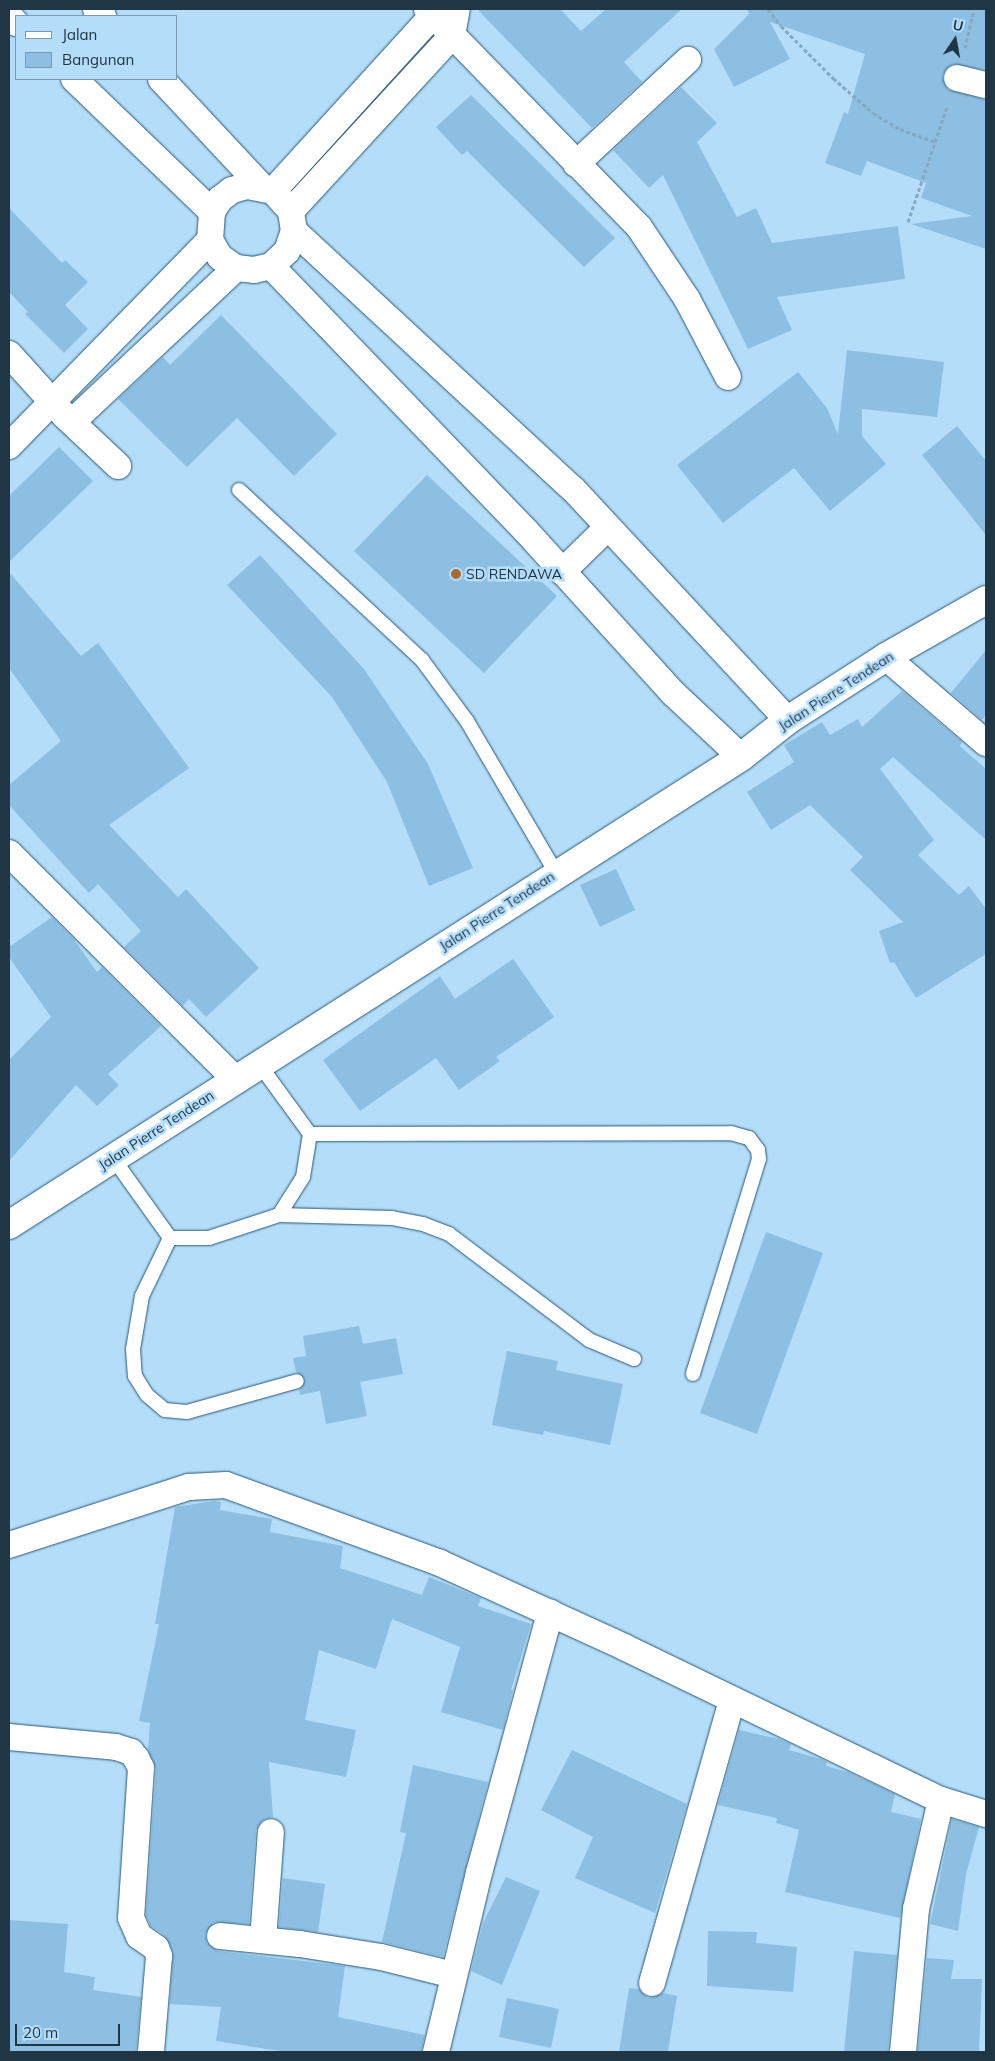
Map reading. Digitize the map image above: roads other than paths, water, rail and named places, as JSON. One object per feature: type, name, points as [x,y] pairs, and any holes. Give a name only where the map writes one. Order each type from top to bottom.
[{"type":"street","points":[[267,189],[442,10],[452,36],[639,227],[687,299],[728,377]]},
{"type":"street","points":[[267,189],[247,186],[232,190],[220,199],[212,212],[210,240],[220,257],[236,268],[254,270],[271,266],[287,251],[292,221],[452,36]]},
{"type":"street","points":[[576,164],[688,60]]},
{"type":"street","points":[[958,78],[986,85]]},
{"type":"street","points":[[75,80],[212,212]]},
{"type":"street","points":[[162,80],[267,189],[292,221],[573,489],[788,720]]},
{"type":"street","points":[[9,446],[210,240]]},
{"type":"street","points":[[271,266],[562,572],[674,694],[741,757]]},
{"type":"street","points":[[72,422],[236,268]]},
{"type":"street","points":[[9,354],[52,402],[118,466]]},
{"type":"street","points":[[562,572],[608,528]]},
{"type":"street","name":"Jalan Pierre Tendean","points":[[9,1225],[556,873],[741,757],[788,720],[886,657],[986,600]]},
{"type":"street","points":[[886,657],[986,742]]},
{"type":"street","points":[[9,853],[235,1079]]},
{"type":"street","points":[[9,1546],[189,1487],[226,1485],[440,1563],[550,1613],[732,1702],[941,1800],[986,1814]]},
{"type":"street","points":[[436,2052],[454,1975],[550,1613]]},
{"type":"street","points":[[652,1983],[732,1702]]},
{"type":"street","points":[[9,1737],[116,1747],[131,1752],[139,1763],[131,1918],[139,1936],[156,1948],[159,1956],[151,2052]]},
{"type":"street","points":[[903,2052],[916,1909],[941,1800]]},
{"type":"street","points":[[263,1940],[271,1832]]},
{"type":"street","points":[[220,1936],[263,1940],[381,1957],[454,1975]]},
{"type":"lane","points":[[239,490],[422,660],[467,720],[556,873]]},
{"type":"lane","points":[[259,1064],[310,1134],[303,1178],[279,1215]]},
{"type":"lane","points":[[310,1134],[731,1133],[749,1138],[758,1150],[759,1159],[693,1374]]},
{"type":"lane","points":[[112,1158],[170,1238]]},
{"type":"lane","points":[[170,1238],[209,1238],[279,1215],[392,1218],[423,1224],[448,1234],[589,1340],[634,1359]]},
{"type":"lane","points":[[170,1238],[142,1296],[133,1349],[136,1376],[147,1395],[165,1410],[187,1412],[297,1381]]},
{"type":"place","name":"SD RENDAWA","points":[[456,574]]}]
